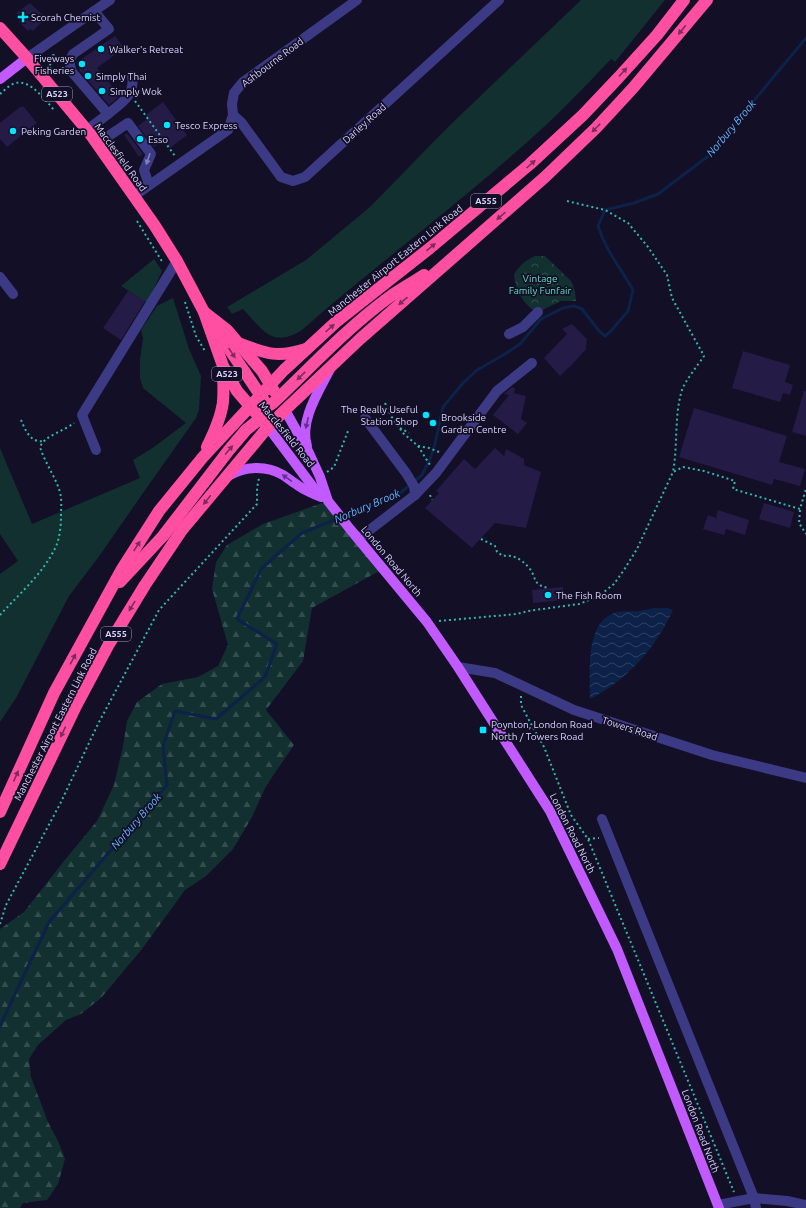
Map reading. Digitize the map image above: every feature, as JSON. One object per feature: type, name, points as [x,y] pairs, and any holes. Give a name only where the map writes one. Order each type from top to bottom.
[{"type":"highway","name":"Manchester Airport Eastern Link Road","points":[[271,384],[336,322],[430,248],[530,164],[583,115],[657,35],[684,0]]},
{"type":"highway","name":"A555","points":[[285,410],[334,362],[545,177],[596,128],[634,88],[707,0]]},
{"type":"highway","name":"Macclesfield Road","points":[[0,28],[87,130],[134,196],[178,261],[209,315],[223,366],[238,391],[250,407],[266,416]]},
{"type":"highway","points":[[106,598],[163,536],[246,430],[266,416],[278,398],[332,345],[388,298],[463,249]]},
{"type":"highway","points":[[209,315],[219,334],[261,395],[266,416]]},
{"type":"highway","name":"Macclesfield Road","points":[[209,315],[227,330],[262,371],[285,410]]},
{"type":"highway","points":[[240,344],[258,351],[276,355],[308,348]]},
{"type":"highway","points":[[203,458],[216,428],[222,408],[223,366]]},
{"type":"highway","name":"A555","points":[[203,458],[271,384]]},
{"type":"highway","name":"Manchester Airport Eastern Link Road","points":[[0,864],[76,706],[145,585],[182,530],[225,478],[266,416],[285,410]]},
{"type":"highway","name":"Manchester Airport Eastern Link Road","points":[[0,812],[54,693],[122,569],[159,511],[203,458]]},
{"type":"main road","points":[[0,79],[27,58]]},
{"type":"main road","points":[[309,453],[305,440],[305,428],[313,402],[334,362]]},
{"type":"main road","name":"Macclesfield Road","points":[[285,410],[309,453],[320,477],[328,502]]},
{"type":"main road","name":"Macclesfield Road","points":[[266,416],[328,502]]},
{"type":"main road","points":[[225,478],[250,468],[268,469],[284,476],[328,502]]},
{"type":"main road","name":"London Road North","points":[[328,502],[427,622],[458,667],[550,811],[614,942],[718,1207]]},
{"type":"street","points":[[27,58],[110,0]]},
{"type":"street","name":"Ashbourne Road","points":[[134,196],[228,130],[234,115],[232,104],[234,93],[243,82],[357,0]]},
{"type":"street","name":"Darley Road","points":[[234,115],[241,122],[281,176],[293,181],[305,178],[499,0]]},
{"type":"street","points":[[94,11],[109,29],[73,54],[70,57],[70,67],[72,72],[108,114]]},
{"type":"street","points":[[87,130],[128,97],[132,90],[132,76]]},
{"type":"street","points":[[98,144],[128,123],[151,154],[144,170],[150,185]]},
{"type":"street","points":[[96,450],[82,415],[178,261]]},
{"type":"street","points":[[0,278],[14,294]]},
{"type":"street","points":[[509,334],[523,327],[538,312]]},
{"type":"street","points":[[358,539],[414,490],[436,473],[497,391],[532,363]]},
{"type":"street","points":[[365,418],[406,473],[414,490]]},
{"type":"street","name":"Towers Road","points":[[458,667],[495,672],[574,710],[712,755],[806,778]]},
{"type":"street","points":[[602,819],[754,1198],[756,1208]]},
{"type":"street","points":[[718,1207],[754,1198],[787,1200],[806,1205]]},
{"type":"path","points":[[50,65],[52,68],[50,69]]},
{"type":"path","points":[[0,94],[7,88],[20,82],[39,93],[55,111]]},
{"type":"path","points":[[427,622],[517,614],[528,611],[579,604],[599,596],[614,584],[638,549],[673,472],[676,459],[679,405],[682,388],[704,356],[672,298],[668,275],[648,247],[628,223],[605,210],[567,200]]},
{"type":"path","points":[[133,216],[170,273]]},
{"type":"path","points":[[183,297],[196,336],[208,357]]},
{"type":"path","points":[[385,403],[391,416],[403,433],[418,446],[431,467]]},
{"type":"path","points":[[21,420],[30,436],[35,440],[40,441],[66,430],[82,415]]},
{"type":"path","points":[[399,427],[408,433]]},
{"type":"path","points":[[320,477],[334,467],[348,431]]},
{"type":"path","points":[[0,615],[37,575],[48,560],[57,542],[61,525],[60,494],[54,475],[43,457],[40,447],[44,440]]},
{"type":"path","points":[[418,446],[439,452]]},
{"type":"path","points":[[673,472],[683,467],[704,471],[735,481],[733,489],[800,509]]},
{"type":"path","points":[[0,924],[6,905],[57,811],[98,724],[159,610],[257,504],[259,475]]},
{"type":"path","points":[[806,490],[800,509],[799,523],[806,534]]},
{"type":"path","points":[[481,539],[495,546],[497,552],[503,556],[508,555],[517,558],[530,569],[535,581],[548,588]]},
{"type":"path","points":[[520,684],[521,705],[544,747],[572,815],[588,839],[738,1202]]},
{"type":"green space","points":[[581,0],[665,0],[615,62],[611,59],[565,107],[529,141],[302,330],[283,338],[275,337],[262,329],[243,309],[232,314],[227,307],[306,260],[370,207],[448,127]]},
{"type":"green space","name":"Vintage Family Funfair","points":[[535,256],[545,256],[571,281],[575,291],[576,301],[561,301],[542,310],[534,311],[526,303],[518,291],[514,275],[523,264]]},
{"type":"green space","points":[[154,259],[162,271],[151,295],[146,302],[121,286]]},
{"type":"green space","points":[[173,298],[189,349],[201,376],[199,410],[196,418],[100,555],[69,596],[16,698],[0,722],[0,574],[18,561],[0,534],[0,448],[32,524],[140,478],[133,460],[154,447],[186,423],[143,388],[140,378],[140,360],[143,338],[141,330],[157,306]]},
{"type":"green space","points":[[325,502],[383,569],[312,608],[303,661],[266,710],[294,745],[266,786],[252,817],[233,849],[206,876],[185,890],[142,949],[101,998],[81,1014],[66,1020],[38,1045],[29,1059],[31,1077],[48,1122],[65,1159],[58,1184],[47,1200],[23,1203],[20,1208],[0,1208],[0,929],[24,912],[97,821],[114,785],[127,721],[137,702],[162,684],[198,677],[218,666],[228,645],[212,589],[216,562],[227,545],[263,524]]},
{"type":"water","points":[[654,608],[667,608],[673,610],[666,624],[649,650],[628,673],[616,683],[590,699],[590,664],[593,639],[603,620],[618,612],[639,611]]},
{"type":"building","points":[[30,3],[46,18],[33,31],[30,29],[28,31],[19,22],[21,18],[16,13]]},
{"type":"building","points":[[115,36],[124,48],[97,68],[120,96],[109,105],[79,70],[80,60]]},
{"type":"building","name":"Tesco Express","points":[[163,102],[187,135],[170,148],[164,139],[154,147],[138,126],[149,118],[146,115]]},
{"type":"building","name":"Peking Garden","points":[[20,107],[24,107],[37,123],[7,147],[0,139],[0,123]]},
{"type":"building","points":[[127,133],[143,154],[139,157],[124,135]]},
{"type":"building","points":[[128,291],[145,301],[121,340],[103,328]]},
{"type":"building","points":[[572,324],[587,339],[586,349],[560,376],[544,358],[567,334],[562,329]]},
{"type":"building","points":[[743,351],[790,365],[785,382],[793,385],[790,395],[783,393],[780,402],[732,388]]},
{"type":"building","points":[[512,387],[515,388],[514,393],[526,396],[521,419],[527,423],[518,434],[493,415],[509,395],[504,394]]},
{"type":"building","points":[[804,391],[806,391],[806,436],[792,432]]},
{"type":"building","points":[[694,408],[787,436],[779,462],[805,469],[800,486],[774,479],[772,485],[679,457]]},
{"type":"building","points":[[495,448],[504,456],[506,449],[524,459],[524,465],[541,472],[526,528],[495,523],[472,548],[425,508],[439,493],[436,491],[464,459],[475,469]]},
{"type":"building","points":[[764,503],[794,512],[790,528],[759,519]]},
{"type":"building","points":[[718,510],[749,520],[745,535],[726,529],[724,535],[703,529],[708,515],[716,518]]},
{"type":"building","name":"The Fish Room","points":[[563,587],[564,600],[533,603],[532,590]]},
{"type":"waterway","name":"Norbury Brook","points":[[0,1026],[49,922],[167,785],[163,746],[175,711],[216,719],[265,677],[277,644],[237,619],[261,569],[302,533],[399,494],[422,475],[435,444],[443,407],[463,383],[477,370],[520,344],[541,319],[563,308],[574,306],[582,309],[599,331],[605,336],[610,332],[628,311],[633,290],[601,235],[598,226],[605,210],[634,203],[658,194],[707,157],[806,38]]},
{"type":"place","name":"Scorah Chemist","points":[[23,17]]},
{"type":"place","name":"Walker's Retreat","points":[[101,49]]},
{"type":"place","name":"Fiveways Fisheries","points":[[82,64]]},
{"type":"place","name":"Simply Thai","points":[[88,76]]},
{"type":"place","name":"Simply Wok","points":[[102,91]]},
{"type":"place","name":"Tesco Express","points":[[167,125]]},
{"type":"place","name":"Peking Garden","points":[[13,131]]},
{"type":"place","name":"Esso","points":[[140,139]]},
{"type":"place","name":"The Really Useful Station Shop","points":[[426,415]]},
{"type":"place","name":"Brookside Garden Centre","points":[[433,423]]},
{"type":"place","name":"The Fish Room","points":[[548,595]]},
{"type":"place","name":"Poynton, London Road North / Towers Road","points":[[483,730]]}]
